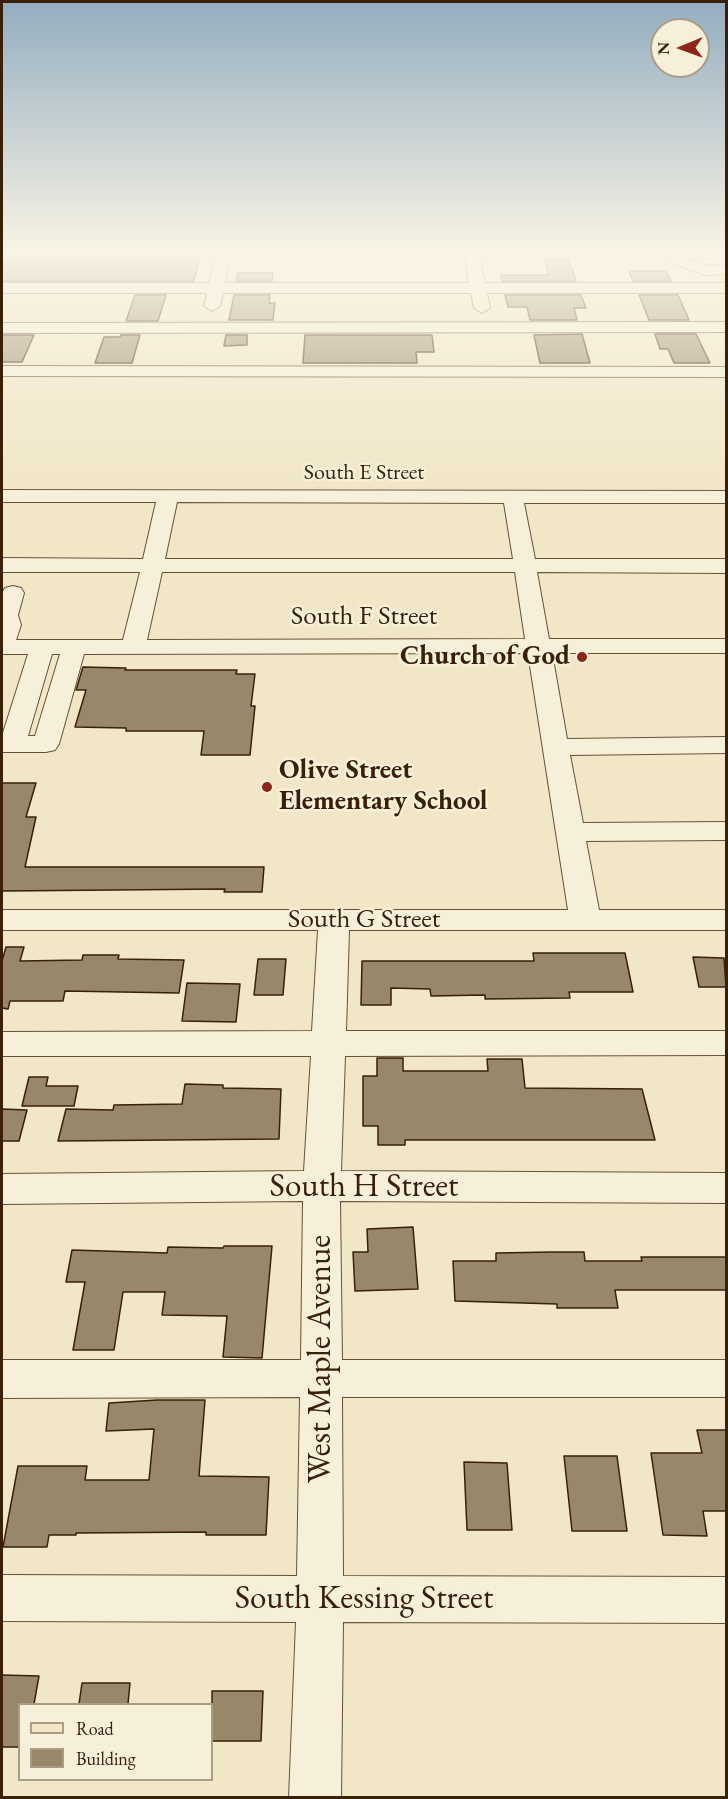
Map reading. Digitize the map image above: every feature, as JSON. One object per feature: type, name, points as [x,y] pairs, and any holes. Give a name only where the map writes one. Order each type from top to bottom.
[{"type":"street","points":[[486,336],[490,359]]},
{"type":"street","points":[[2,371],[490,359],[726,372]]},
{"type":"street","name":"South E Street","points":[[2,496],[726,497]]},
{"type":"street","points":[[513,496],[585,919]]},
{"type":"street","points":[[133,648],[168,497]]},
{"type":"street","points":[[2,565],[726,566]]},
{"type":"street","points":[[2,647],[9,625],[6,615],[13,593]]},
{"type":"street","name":"South F Street","points":[[2,647],[726,646]]},
{"type":"street","points":[[42,647],[7,744],[46,744],[74,647]]},
{"type":"street","points":[[556,747],[726,745]]},
{"type":"street","points":[[571,832],[726,831]]},
{"type":"street","name":"South G Street","points":[[2,920],[726,920]]},
{"type":"street","name":"West Maple Avenue","points":[[315,1797],[320,1599],[322,1186],[334,920]]},
{"type":"street","points":[[2,1044],[726,1043]]},
{"type":"street","name":"South H Street","points":[[2,1189],[322,1186],[726,1188]]},
{"type":"street","points":[[2,1379],[726,1378]]},
{"type":"street","name":"South Kessing Street","points":[[2,1599],[726,1600]]},
{"type":"building","points":[[2,336],[34,336],[22,362],[2,362]]},
{"type":"building","points":[[140,336],[132,363],[95,363],[104,337]]},
{"type":"building","points":[[226,336],[247,336],[247,345],[224,346]]},
{"type":"building","points":[[305,336],[432,336],[434,352],[416,352],[417,363],[303,363]]},
{"type":"building","points":[[534,336],[583,336],[590,363],[540,363]]},
{"type":"building","points":[[656,336],[697,336],[710,363],[674,363],[668,349],[660,349]]},
{"type":"building","points":[[83,667],[126,668],[125,670],[237,670],[236,674],[255,674],[251,706],[255,706],[250,755],[201,755],[204,731],[126,731],[126,728],[75,727],[86,690],[76,690]]},
{"type":"building","points":[[2,783],[36,783],[26,817],[36,817],[25,867],[264,867],[262,892],[224,892],[225,889],[2,891]]},
{"type":"building","points":[[6,947],[24,947],[20,961],[82,960],[83,955],[119,955],[118,959],[184,960],[179,993],[65,991],[63,1001],[10,1001],[8,1009],[2,1008],[2,961]]},
{"type":"building","points":[[533,953],[625,953],[633,992],[569,992],[570,998],[485,999],[485,995],[431,996],[430,989],[391,988],[391,1005],[361,1005],[362,961],[534,961]]},
{"type":"building","points":[[693,957],[724,958],[726,987],[699,987]]},
{"type":"building","points":[[258,959],[286,959],[283,995],[254,995]]},
{"type":"building","points":[[187,983],[240,984],[236,1022],[182,1021]]},
{"type":"building","points":[[377,1058],[403,1058],[403,1071],[488,1071],[487,1059],[522,1059],[525,1088],[642,1089],[655,1140],[405,1140],[405,1145],[378,1145],[378,1126],[363,1126],[363,1076],[377,1076]]},
{"type":"building","points":[[29,1077],[48,1077],[46,1086],[78,1086],[74,1106],[22,1106]]},
{"type":"building","points":[[185,1084],[223,1085],[223,1088],[281,1089],[279,1139],[58,1141],[66,1109],[113,1110],[114,1105],[182,1104]]},
{"type":"building","points":[[2,1109],[27,1110],[19,1141],[2,1141]]},
{"type":"building","points":[[413,1227],[418,1289],[355,1291],[353,1252],[368,1252],[367,1229]]},
{"type":"building","points":[[224,1246],[272,1246],[262,1358],[223,1357],[227,1316],[162,1315],[165,1292],[123,1292],[114,1350],[73,1350],[85,1282],[66,1282],[72,1250],[167,1253],[168,1247],[223,1248]]},
{"type":"building","points":[[584,1252],[585,1261],[642,1261],[641,1257],[726,1257],[726,1290],[615,1290],[618,1308],[557,1308],[557,1304],[455,1301],[453,1261],[496,1261],[496,1253]]},
{"type":"building","points":[[205,1400],[199,1476],[269,1477],[266,1535],[206,1535],[206,1532],[76,1533],[76,1535],[49,1535],[47,1547],[3,1547],[18,1466],[87,1466],[85,1480],[149,1480],[154,1429],[106,1431],[109,1403]]},
{"type":"building","points":[[697,1430],[726,1430],[726,1511],[703,1511],[707,1536],[663,1535],[651,1453],[702,1453]]},
{"type":"building","points":[[564,1456],[617,1456],[627,1531],[572,1531]]},
{"type":"building","points":[[464,1462],[507,1463],[512,1530],[467,1530]]},
{"type":"building","points":[[2,1675],[39,1676],[34,1703],[18,1703],[18,1747],[2,1747]]},
{"type":"building","points":[[82,1683],[130,1683],[128,1703],[79,1703]]},
{"type":"building","points":[[212,1691],[263,1691],[261,1741],[213,1741]]},
{"type":"place","name":"Church of God","points":[[582,657]]},
{"type":"place","name":"Olive Street Elementary School","points":[[267,787]]}]
